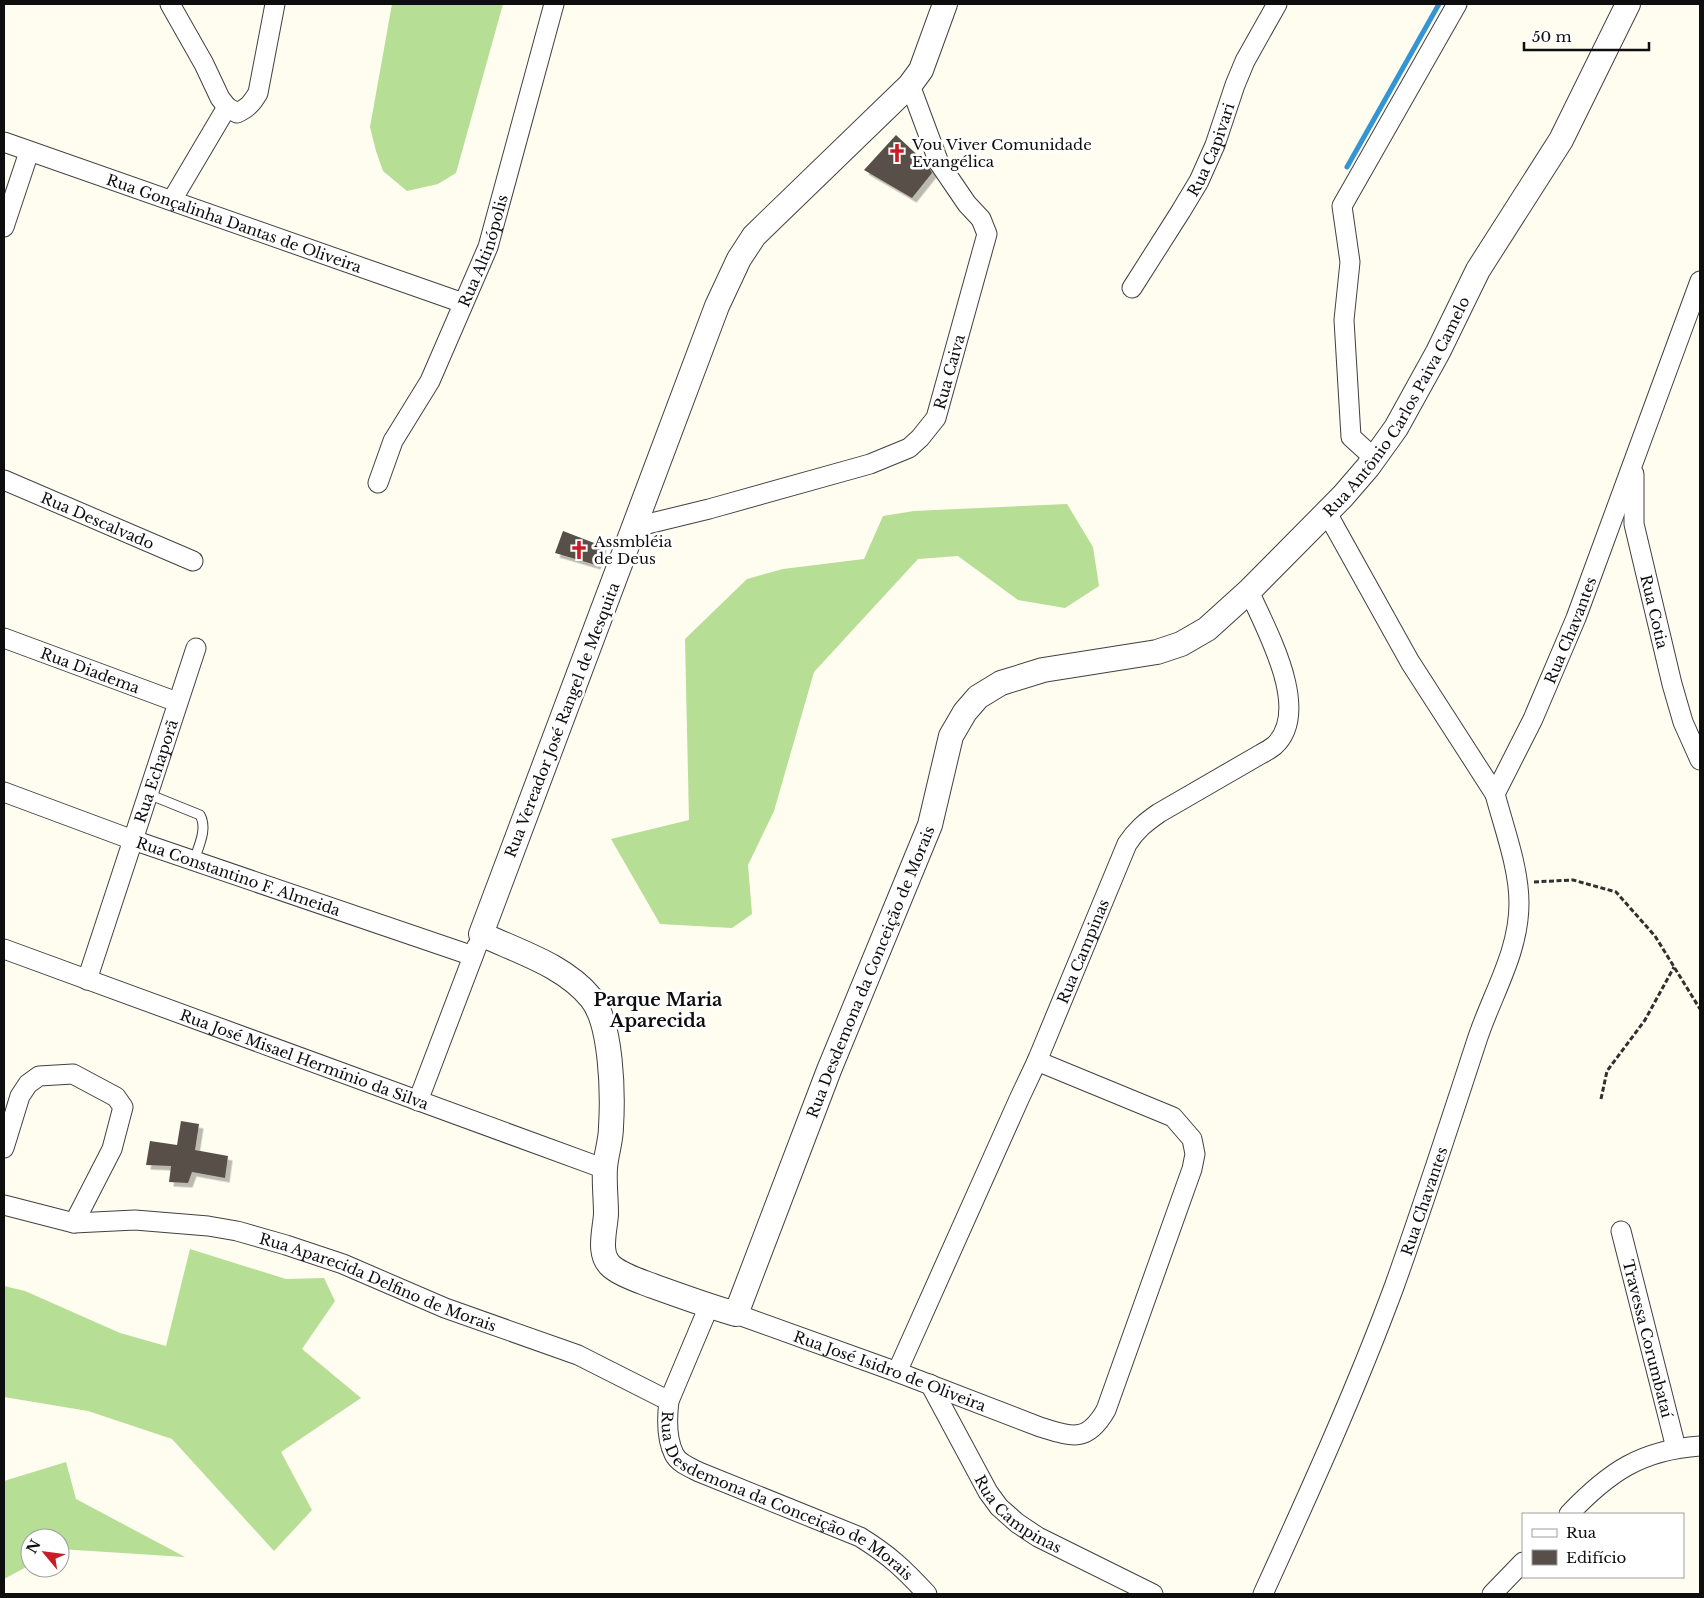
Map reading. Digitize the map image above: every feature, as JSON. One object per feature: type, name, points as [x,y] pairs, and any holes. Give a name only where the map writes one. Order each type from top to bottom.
[{"type":"street","points":[[170,4],[204,64],[220,98],[227,108],[237,113],[245,110],[252,104],[258,93],[275,4]]},
{"type":"street","name":"Rua Altinópolis","points":[[378,483],[393,441],[430,381],[488,247],[554,4]]},
{"type":"street","name":"Rua Vereador José Rangel de Mesquita","points":[[418,1101],[718,306],[739,259],[754,236],[910,85],[921,70],[945,4]]},
{"type":"street","name":"Rua Capivari","points":[[1132,288],[1199,181],[1215,145],[1245,61],[1277,4]]},
{"type":"street","points":[[1374,458],[1351,437],[1344,320],[1350,262],[1342,206],[1457,4]]},
{"type":"street","name":"Rua Antônio Carlos Paiva Camelo","points":[[1042,670],[1157,652],[1181,644],[1207,629],[1249,591],[1343,496],[1374,458],[1400,420],[1438,352],[1478,270],[1561,140],[1628,4]]},
{"type":"street","name":"Rua Caiva","points":[[635,527],[709,509],[870,464],[908,448],[920,438],[936,418],[987,234],[981,219],[967,204],[940,163],[910,85]]},
{"type":"street","points":[[172,200],[227,108]]},
{"type":"street","name":"Rua Gonçalinha Dantas de Oliveira","points":[[4,142],[463,303]]},
{"type":"street","points":[[4,227],[29,152]]},
{"type":"street","name":"Rua Chavantes","points":[[1495,794],[1533,719],[1576,618],[1700,282]]},
{"type":"street","name":"Rua Cotia","points":[[1634,460],[1634,524],[1672,684],[1683,722],[1700,760]]},
{"type":"street","name":"Rua Descalvado","points":[[4,480],[193,561]]},
{"type":"street","name":"Rua Chavantes","points":[[1263,1594],[1336,1432],[1393,1288],[1478,1038],[1515,943],[1519,902],[1514,867],[1495,794],[1410,662],[1327,512]]},
{"type":"street","name":"Rua Campinas","points":[[897,1372],[1037,1061],[1121,856],[1135,832],[1159,813],[1275,745],[1283,734],[1288,721],[1288,691],[1282,667],[1249,591]]},
{"type":"street","name":"Rua Diadema","points":[[4,638],[177,702]]},
{"type":"street","name":"Rua Echaporã","points":[[88,980],[196,648]]},
{"type":"street","name":"Rua Desdemona da Conceição de Morais","points":[[736,1314],[830,1070],[930,825],[951,736],[965,712],[978,697],[1001,683],[1042,670]]},
{"type":"street","name":"Rua Constantino F. Almeida","points":[[4,792],[133,840],[473,956]]},
{"type":"street","name":"Rua José Isidro de Oliveira","points":[[481,934],[555,967],[593,1000],[604,1024],[611,1066],[611,1128],[605,1168],[606,1214],[603,1244],[605,1258],[612,1268],[636,1280],[897,1372],[1057,1432],[1079,1435],[1090,1431],[1098,1424],[1106,1410],[1192,1169],[1195,1154],[1192,1139],[1174,1117],[1037,1061]]},
{"type":"street","name":"Rua José Misael Hermínio da Silva","points":[[4,949],[605,1168]]},
{"type":"street","points":[[4,1148],[20,1096],[28,1084],[39,1076],[73,1074],[116,1097],[123,1107],[112,1149],[74,1224]]},
{"type":"street","name":"Rua Aparecida Delfino de Morais","points":[[4,1204],[74,1224],[135,1220],[208,1226],[237,1231],[286,1245],[343,1264],[445,1308],[578,1355],[669,1401]]},
{"type":"street","name":"Travessa Corumbataí","points":[[1621,1231],[1676,1448]]},
{"type":"street","name":"Rua Desdemona da Conceição de Morais","points":[[709,1306],[669,1401],[667,1418],[669,1437],[674,1454],[685,1465],[699,1472],[860,1537],[883,1551],[901,1566],[927,1594]]},
{"type":"street","name":"Rua Campinas","points":[[930,1384],[988,1492],[1016,1523],[1038,1537],[1153,1594]]},
{"type":"street","points":[[1570,1513],[1591,1491],[1614,1473],[1638,1460],[1676,1448],[1700,1446]]},
{"type":"street","points":[[1492,1594],[1522,1563]]},
{"type":"lane","points":[[148,794],[200,815],[203,821],[203,831],[194,861]]},
{"type":"path","points":[[1516,884],[1573,880],[1616,892],[1655,936],[1700,1009]]},
{"type":"path","points":[[1601,1099],[1607,1071],[1645,1020],[1674,967]]},
{"type":"green space","points":[[392,4],[503,4],[456,173],[438,184],[407,191],[383,171],[370,127]]},
{"type":"green space","points":[[1067,504],[1093,547],[1099,586],[1065,608],[1018,600],[958,556],[918,559],[814,672],[774,811],[748,865],[752,914],[732,928],[660,924],[611,839],[689,820],[685,639],[747,579],[783,569],[864,559],[883,516],[914,511]]},
{"type":"green space","points":[[190,1249],[286,1279],[324,1278],[335,1301],[302,1349],[361,1398],[281,1452],[312,1510],[274,1551],[172,1439],[88,1411],[4,1397],[4,1286],[25,1291],[120,1333],[166,1346]]},
{"type":"green space","points":[[66,1462],[76,1499],[185,1557],[70,1550],[70,1528],[20,1528],[20,1570],[4,1579],[4,1481]]},
{"type":"building","name":"Vou Viver Comunidade Evangélica","points":[[896,135],[928,165],[932,173],[912,198],[864,170]]},
{"type":"building","name":"Assmbléia de Deus","points":[[563,531],[602,546],[596,565],[555,553]]},
{"type":"building","points":[[181,1121],[199,1124],[195,1150],[228,1156],[225,1178],[192,1172],[188,1183],[169,1182],[171,1166],[146,1165],[150,1141],[177,1145]]},
{"type":"waterway","points":[[1347,167],[1439,4]]},
{"type":"place","name":"Vou Viver Comunidade Evangélica","points":[[897,153]]},
{"type":"place","name":"Assmbléia de Deus","points":[[579,550]]},
{"type":"district","name":"Parque Maria Aparecida","points":[[658,1010]]}]
